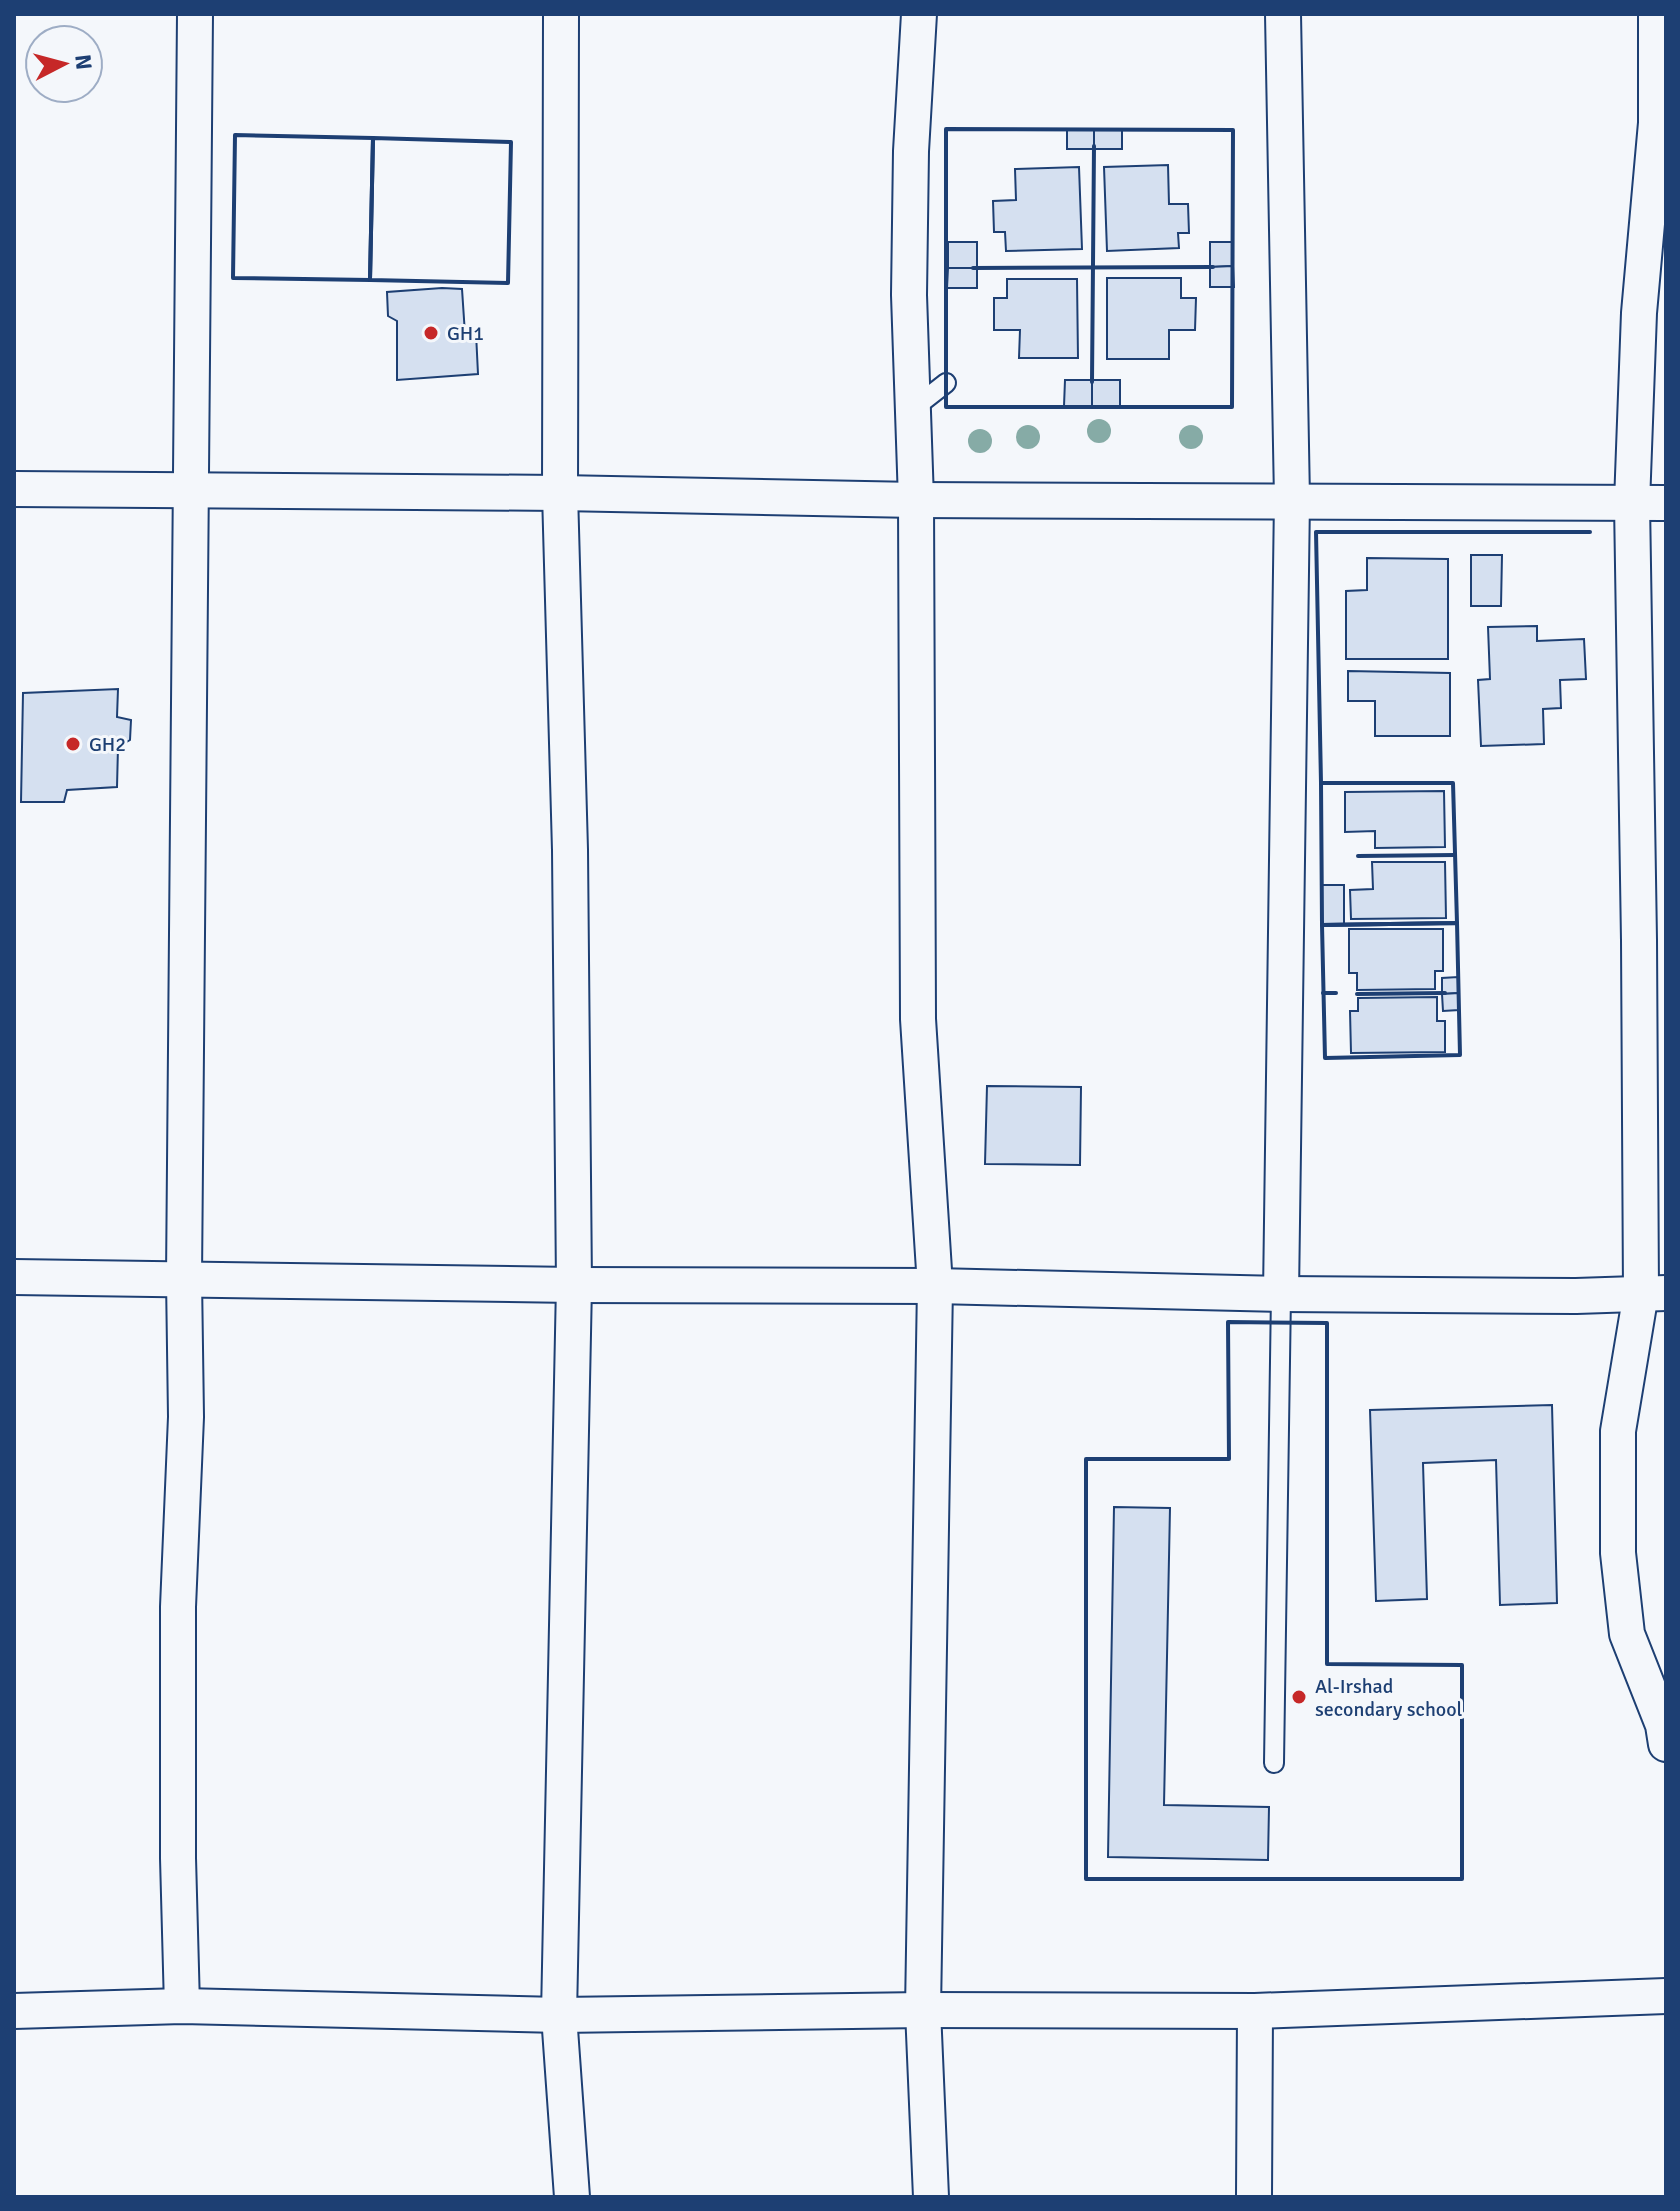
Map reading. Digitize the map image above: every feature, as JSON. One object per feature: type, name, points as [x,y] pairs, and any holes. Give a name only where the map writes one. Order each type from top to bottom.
[{"type":"street","points":[[182,2006],[178,1858],[178,1607],[186,1417],[184,1279],[195,14]]},
{"type":"street","points":[[561,14],[560,493],[570,850],[574,1285],[559,2015],[572,2197]]},
{"type":"street","points":[[919,14],[909,295],[916,500],[918,1019],[935,1286],[923,2010],[931,2197]]},
{"type":"street","points":[[1281,1294],[1292,499],[1283,14]]},
{"type":"street","points":[[1656,14],[1656,123],[1639,313],[1632,503],[1639,956],[1653,1293],[1618,1431],[1618,1553],[1627,1634],[1663,1725],[1666,1744]]},
{"type":"street","points":[[14,489],[560,493],[916,500],[1292,499],[1666,503]]},
{"type":"street","points":[[14,1277],[574,1285],[935,1286],[1281,1294],[1576,1296],[1653,1293]]},
{"type":"street","points":[[14,2011],[182,2006],[559,2015],[923,2010],[1255,2011],[1666,1996]]},
{"type":"street","points":[[1254,2197],[1255,2011]]},
{"type":"lane","points":[[914,408],[946,383]]},
{"type":"lane","points":[[1274,1763],[1281,1294]]},
{"type":"building","points":[[1067,130],[1094,130],[1094,149],[1067,149]]},
{"type":"building","points":[[1094,130],[1122,130],[1122,149],[1094,149]]},
{"type":"building","points":[[1168,165],[1169,204],[1188,204],[1189,233],[1178,233],[1179,248],[1107,251],[1104,167]]},
{"type":"building","points":[[1079,167],[1082,249],[1006,251],[1005,232],[994,232],[993,201],[1016,200],[1015,169]]},
{"type":"building","points":[[948,242],[977,242],[977,268],[948,268]]},
{"type":"building","points":[[1210,242],[1233,242],[1233,266],[1210,267]]},
{"type":"building","points":[[1233,266],[1234,287],[1210,287],[1210,267]]},
{"type":"building","points":[[948,268],[977,268],[977,288],[947,288]]},
{"type":"building","points":[[1107,278],[1181,278],[1181,298],[1196,298],[1195,330],[1169,330],[1169,359],[1107,359]]},
{"type":"building","points":[[1007,279],[1077,279],[1078,358],[1019,358],[1020,330],[994,330],[994,298],[1007,298]]},
{"type":"building","name":"GH1","points":[[462,289],[465,334],[476,333],[478,374],[397,380],[397,321],[388,316],[387,292]]},
{"type":"building","points":[[1065,380],[1092,380],[1092,407],[1064,406]]},
{"type":"building","points":[[1092,380],[1120,380],[1120,407],[1092,407]]},
{"type":"building","points":[[1471,555],[1502,555],[1501,606],[1471,606]]},
{"type":"building","points":[[1367,558],[1448,559],[1448,659],[1346,659],[1346,591],[1367,590]]},
{"type":"building","points":[[1537,626],[1537,641],[1584,639],[1586,679],[1560,680],[1561,708],[1543,709],[1544,744],[1481,746],[1478,680],[1490,679],[1488,627]]},
{"type":"building","points":[[1348,671],[1450,673],[1450,736],[1375,736],[1375,701],[1348,701]]},
{"type":"building","name":"GH2","points":[[118,689],[117,717],[131,720],[130,740],[118,747],[117,787],[67,790],[64,802],[21,802],[23,693]]},
{"type":"building","points":[[1444,791],[1445,847],[1375,848],[1375,831],[1345,832],[1345,792]]},
{"type":"building","points":[[1372,862],[1445,862],[1446,918],[1351,919],[1350,890],[1373,889]]},
{"type":"building","points":[[1321,885],[1344,885],[1344,925],[1322,925]]},
{"type":"building","points":[[1349,929],[1443,929],[1443,971],[1435,971],[1435,989],[1357,990],[1357,973],[1349,973]]},
{"type":"building","points":[[1458,977],[1459,993],[1442,994],[1442,978]]},
{"type":"building","points":[[1459,993],[1459,1010],[1443,1011],[1442,994]]},
{"type":"building","points":[[1437,997],[1437,1021],[1445,1021],[1445,1052],[1351,1053],[1350,1011],[1358,1011],[1358,998]]},
{"type":"building","points":[[987,1086],[1081,1087],[1080,1165],[985,1164]]},
{"type":"building","points":[[1552,1405],[1557,1603],[1500,1605],[1496,1460],[1423,1463],[1427,1599],[1376,1601],[1370,1410]]},
{"type":"building","points":[[1114,1507],[1170,1508],[1164,1805],[1269,1807],[1268,1860],[1108,1857]]},
{"type":"wall","points":[[946,129],[1233,130],[1232,407],[946,407],[946,129]]},
{"type":"wall","points":[[235,135],[373,138],[370,280],[233,278],[235,135]]},
{"type":"wall","points":[[373,138],[511,142],[508,283],[370,280],[373,138]]},
{"type":"wall","points":[[1092,382],[1094,146]]},
{"type":"wall","points":[[973,268],[1213,267]]},
{"type":"wall","points":[[1321,783],[1316,532],[1590,532]]},
{"type":"wall","points":[[1321,783],[1453,783],[1457,923],[1322,925],[1321,783]]},
{"type":"wall","points":[[1358,856],[1455,855]]},
{"type":"wall","points":[[1457,923],[1460,1055],[1325,1058],[1322,925],[1457,923]]},
{"type":"wall","points":[[1323,993],[1336,993]]},
{"type":"wall","points":[[1357,994],[1445,993]]},
{"type":"wall","points":[[1228,1322],[1327,1323],[1327,1664],[1462,1665],[1462,1879],[1086,1879],[1086,1459],[1229,1459],[1228,1322]]},
{"type":"place","name":"GH1","points":[[431,333]]},
{"type":"place","name":"GH2","points":[[73,744]]},
{"type":"place","name":"Al-Irshad secondary school","points":[[1299,1697]]}]
